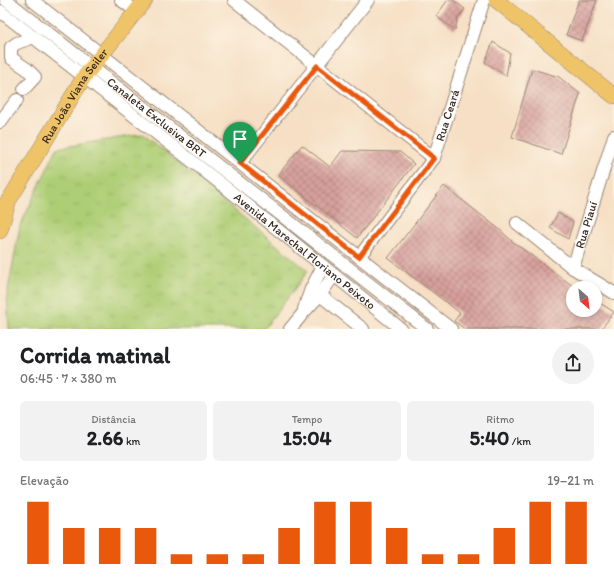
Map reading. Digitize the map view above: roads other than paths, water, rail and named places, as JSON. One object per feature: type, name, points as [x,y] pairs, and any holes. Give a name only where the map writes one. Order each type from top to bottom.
[{"type":"main road","points":[[496,0],[614,96]]},
{"type":"main road","name":"Rua João Viana Seiler","points":[[0,212],[11,197],[88,72],[140,6]]},
{"type":"main road","name":"Rua João Viana Seiler","points":[[0,231],[3,217],[11,197]]},
{"type":"street","name":"Canaleta Exclusiva BRT","points":[[6,0],[88,72],[213,162],[427,329]]},
{"type":"street","points":[[32,0],[45,5],[102,55],[451,329]]},
{"type":"street","points":[[121,0],[140,6]]},
{"type":"street","points":[[234,0],[434,158]]},
{"type":"street","points":[[240,163],[368,0]]},
{"type":"street","name":"Rua Ceará","points":[[359,257],[434,158],[484,0]]},
{"type":"street","name":"Avenida Marechal Floriano Peixoto","points":[[0,11],[34,38],[88,72],[225,188],[401,329]]},
{"type":"street","points":[[24,89],[35,77],[12,58],[12,47],[17,43],[34,38]]},
{"type":"street","points":[[0,122],[17,100]]},
{"type":"street","name":"Rua Piauí","points":[[573,268],[614,136]]},
{"type":"street","name":"Canaleta Exclusiva BRT","points":[[213,162],[225,188]]},
{"type":"street","points":[[517,223],[573,268],[614,293]]},
{"type":"street","points":[[304,312],[311,289],[323,266]]},
{"type":"street","points":[[290,329],[320,295],[334,275]]},
{"type":"street","points":[[320,295],[363,329]]}]
